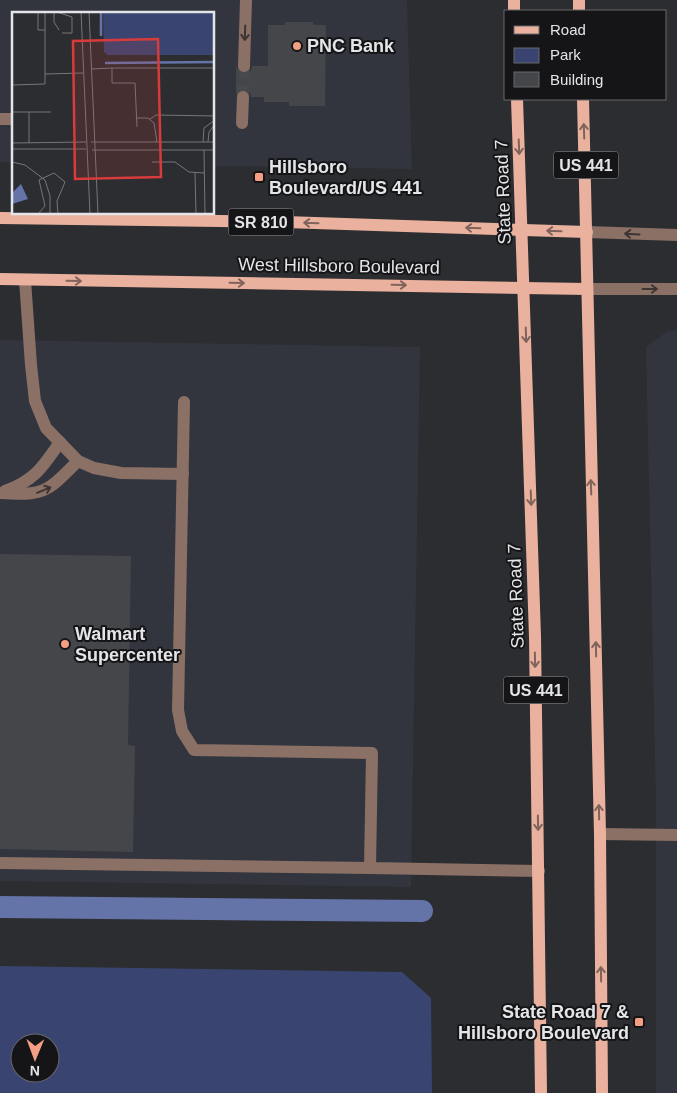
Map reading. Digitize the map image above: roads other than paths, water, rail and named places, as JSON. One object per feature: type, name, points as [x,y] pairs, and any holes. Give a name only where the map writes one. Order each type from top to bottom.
[{"type":"main road","name":"State Road 7","points":[[517,100],[535,647],[540,1093]]},
{"type":"main road","name":"US 441","points":[[583,100],[600,834],[602,1093]]},
{"type":"main road","name":"SR 810","points":[[0,218],[285,222],[587,232]]},
{"type":"main road","name":"West Hillsboro Boulevard","points":[[0,280],[524,286],[587,289]]},
{"type":"street","points":[[244,66],[246,0]]},
{"type":"street","points":[[242,123],[244,97]]},
{"type":"street","points":[[587,232],[677,235]]},
{"type":"street","points":[[25,280],[31,365],[36,401],[46,428],[78,461],[94,468],[121,473],[183,474]]},
{"type":"street","name":"West Hillsboro Boulevard","points":[[587,289],[677,288]]},
{"type":"street","points":[[184,402],[178,710],[182,731],[194,750],[372,753],[370,868]]},
{"type":"street","points":[[0,493],[24,484],[44,466],[60,442]]},
{"type":"street","points":[[0,493],[30,495],[52,486],[78,461]]},
{"type":"street","points":[[600,834],[677,835]]},
{"type":"street","points":[[0,863],[538,871]]},
{"type":"waterway","points":[[0,907],[422,911]]},
{"type":"tunnel","points":[[243,97],[244,66]]},
{"type":"place","name":"PNC Bank","points":[[297,46]]},
{"type":"place","name":"Hillsboro Boulevard/US 441","points":[[259,177]]},
{"type":"place","name":"Walmart Supercenter","points":[[65,644]]},
{"type":"place","name":"State Road 7 & Hillsboro Boulevard","points":[[639,1022]]}]
